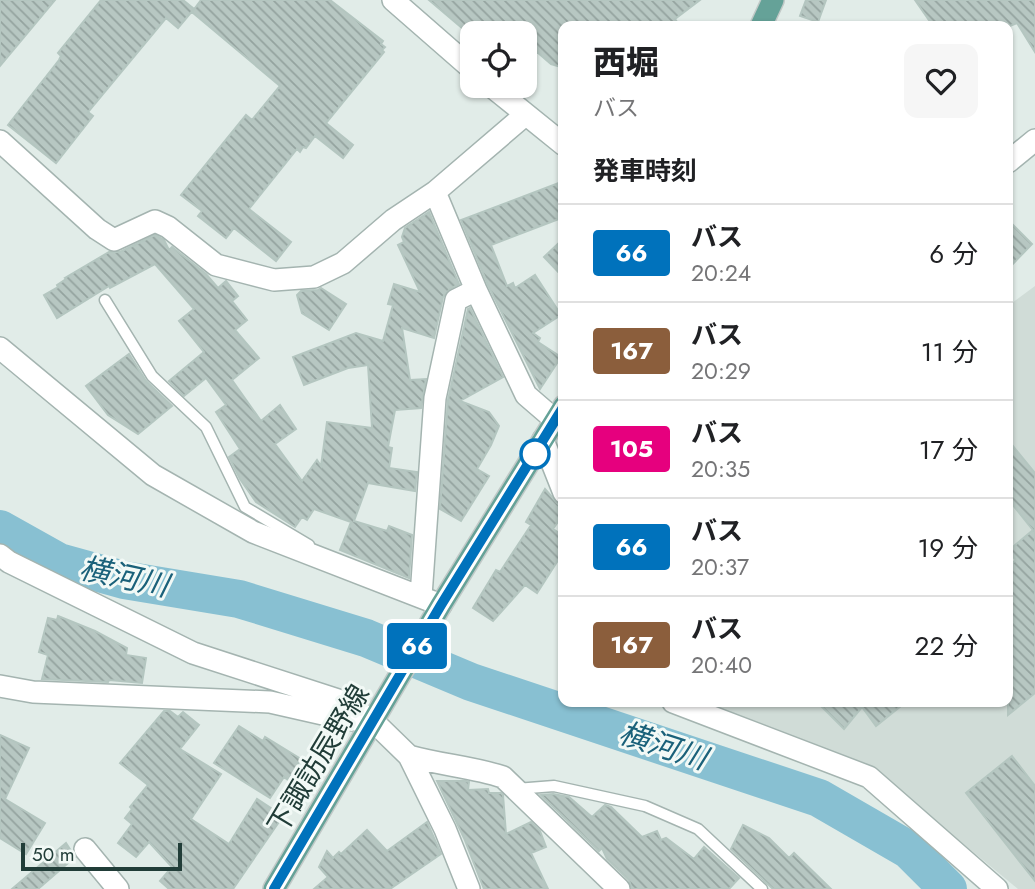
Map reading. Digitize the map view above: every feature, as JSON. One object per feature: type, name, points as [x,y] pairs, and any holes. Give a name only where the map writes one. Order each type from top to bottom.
[{"type":"main road","points":[[763,21],[772,0]]},
{"type":"main road","name":"下諏訪辰野線","points":[[274,889],[439,609],[558,415]]},
{"type":"street","points":[[393,0],[460,59]]},
{"type":"street","points":[[506,98],[558,140]]},
{"type":"street","points":[[0,141],[97,229],[114,240],[155,221],[168,227],[216,265],[274,280],[314,277],[342,263],[393,220],[435,192],[525,115]]},
{"type":"street","points":[[1013,158],[1035,140]]},
{"type":"street","points":[[435,192],[476,290],[526,395],[558,412]]},
{"type":"street","points":[[421,596],[435,398],[456,300],[476,290]]},
{"type":"street","points":[[0,348],[153,475],[253,532],[421,596],[439,609]]},
{"type":"street","points":[[543,440],[558,478]]},
{"type":"street","points":[[0,555],[192,653],[378,714],[410,756],[445,829],[469,889]]},
{"type":"street","points":[[0,686],[33,692],[270,702],[345,719],[378,714]]},
{"type":"street","points":[[686,707],[869,777],[997,889]]},
{"type":"street","points":[[410,756],[436,764],[479,769],[503,777],[619,889]]},
{"type":"street","points":[[85,849],[118,889]]},
{"type":"lane","points":[[105,300],[152,376],[206,427],[246,507],[313,547],[310,555]]},
{"type":"lane","points":[[516,789],[554,786],[645,806],[698,829],[762,889]]},
{"type":"shaded area","points":[[1035,286],[1035,889],[1018,889],[875,771],[705,707],[1013,707],[1013,302]]},
{"type":"building","points":[[0,0],[55,0],[0,66]]},
{"type":"building","points":[[101,0],[183,0],[194,9],[178,28],[166,18],[88,112],[93,116],[56,163],[8,125],[59,60],[61,56],[58,53]]},
{"type":"building","points":[[201,0],[330,0],[383,41],[381,44],[385,47],[382,50],[384,52],[326,123],[353,145],[343,158],[315,136],[306,148],[303,147],[300,152],[297,149],[249,209],[291,242],[276,261],[234,228],[226,238],[198,216],[202,211],[181,195],[246,115],[252,120],[280,86],[192,12]]},
{"type":"building","points":[[429,0],[700,0],[675,19],[676,21],[558,21],[558,66],[551,64],[537,52],[537,21],[460,21],[460,26]]},
{"type":"building","points":[[806,0],[826,0],[818,21],[800,16]]},
{"type":"building","points":[[915,0],[1035,0],[1035,52],[1017,23],[1013,25],[1013,21],[930,21]]},
{"type":"building","points":[[558,183],[558,219],[491,245],[507,286],[513,283],[515,288],[535,275],[558,310],[558,317],[533,333],[540,338],[538,342],[558,355],[558,362],[540,389],[488,285],[461,220]]},
{"type":"building","points":[[429,212],[459,284],[443,297],[434,338],[402,328],[410,380],[426,379],[421,408],[395,410],[388,447],[392,448],[389,468],[417,472],[415,491],[368,483],[354,521],[387,531],[389,526],[412,535],[409,578],[340,550],[351,522],[314,509],[307,520],[302,517],[295,527],[256,502],[229,457],[240,449],[216,412],[226,405],[206,378],[184,396],[169,381],[204,352],[179,321],[194,309],[155,264],[110,288],[109,286],[57,318],[44,295],[58,287],[65,278],[109,252],[120,252],[155,235],[164,240],[169,250],[172,247],[206,274],[218,288],[226,281],[238,296],[232,301],[247,320],[235,330],[259,358],[232,380],[261,421],[280,405],[296,429],[275,444],[302,481],[317,460],[321,466],[327,422],[372,428],[368,365],[348,368],[304,385],[293,357],[356,333],[383,341],[393,305],[388,304],[394,284],[420,292],[398,245],[404,242],[402,237],[405,228]]},
{"type":"building","points":[[1013,225],[1032,244],[1013,264]]},
{"type":"building","points":[[558,244],[558,272],[544,257]]},
{"type":"building","points":[[321,288],[346,304],[329,330],[302,313],[297,295],[301,291]]},
{"type":"building","points":[[470,308],[503,377],[460,401],[489,412],[499,426],[477,469],[489,476],[461,521],[440,509],[448,400]]},
{"type":"building","points":[[129,354],[146,381],[172,406],[138,434],[108,415],[86,386]]},
{"type":"building","points":[[1013,446],[1035,473],[1035,693],[1008,715],[1008,707],[1013,707],[1013,563],[1016,560],[1013,557],[1013,547],[1033,530],[1013,505]]},
{"type":"building","points":[[545,489],[558,504],[558,522],[553,529],[558,532],[558,560],[537,593],[525,585],[493,621],[473,608],[496,570],[500,572],[531,525],[526,522]]},
{"type":"building","points":[[58,616],[127,648],[126,655],[146,658],[142,683],[42,679],[48,655],[39,652],[48,618],[57,620]]},
{"type":"building","points":[[822,707],[862,707],[844,729]]},
{"type":"building","points":[[862,707],[900,707],[876,726]]},
{"type":"building","points":[[164,711],[170,711],[178,717],[183,712],[199,725],[180,749],[221,774],[191,819],[229,844],[257,799],[283,816],[233,889],[169,889],[160,881],[172,867],[149,842],[136,857],[118,843],[132,824],[125,818],[132,809],[130,807],[148,785],[120,763]]},
{"type":"building","points":[[239,726],[263,741],[265,737],[301,759],[288,780],[284,777],[270,798],[214,763]]},
{"type":"building","points":[[0,735],[29,748],[5,799],[45,823],[26,854],[0,838]]},
{"type":"building","points":[[1012,756],[1035,786],[1035,881],[966,793]]},
{"type":"building","points":[[437,781],[466,781],[469,782],[468,790],[488,789],[489,793],[501,793],[506,834],[531,822],[540,831],[546,847],[531,853],[548,889],[484,889]]},
{"type":"building","points":[[541,795],[569,797],[592,817],[605,805],[611,807],[642,837],[657,831],[661,840],[666,838],[694,859],[704,847],[739,878],[729,889],[632,889],[629,880],[607,859],[602,848],[599,851]]},
{"type":"building","points":[[427,822],[441,854],[390,889],[314,889],[328,877],[319,867],[327,851],[333,858],[339,852],[341,854],[367,830],[387,851]]},
{"type":"building","points":[[743,825],[769,838],[789,858],[794,853],[831,889],[773,889],[731,849]]},
{"type":"building","points":[[66,843],[75,857],[38,889],[12,889]]},
{"type":"waterway","name":"横河川","points":[[0,529],[59,562],[124,580],[239,599],[366,638],[471,682],[819,798],[909,850],[948,889]]},
{"type":"bus line","name":"66","points":[[274,889],[441,605],[558,416]]}]
